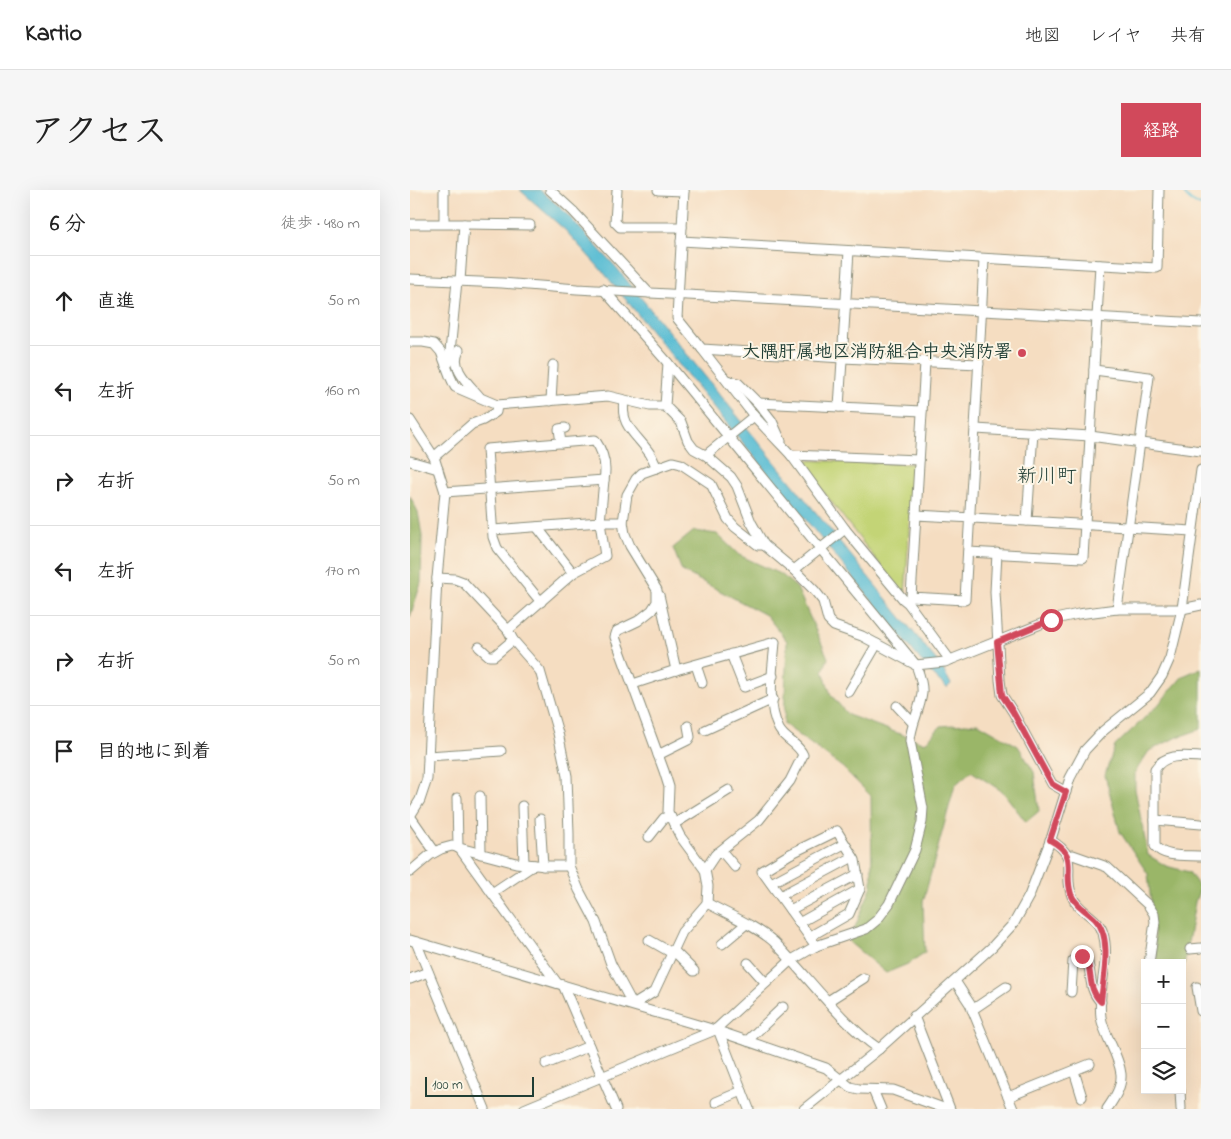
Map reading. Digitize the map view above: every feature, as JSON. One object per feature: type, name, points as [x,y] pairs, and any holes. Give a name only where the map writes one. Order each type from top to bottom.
[{"type":"street","points":[[444,190],[444,223]]},
{"type":"street","points":[[550,190],[573,211],[647,292]]},
{"type":"street","points":[[617,190],[615,222],[620,227],[682,227]]},
{"type":"street","points":[[658,190],[684,191],[677,318],[727,380],[751,418],[791,455],[842,531],[903,599],[965,600],[984,259]]},
{"type":"street","points":[[681,242],[1157,268],[1159,190]]},
{"type":"street","points":[[410,224],[530,224]]},
{"type":"street","points":[[446,366],[449,362],[464,224]]},
{"type":"street","points":[[839,407],[844,304],[849,251]]},
{"type":"street","points":[[968,552],[1083,558],[1100,265]]},
{"type":"street","points":[[410,279],[1201,323]]},
{"type":"street","points":[[524,1109],[717,1031],[790,961],[816,946],[866,929],[877,920],[888,904],[915,850],[922,822],[923,808],[910,741],[922,693],[922,682],[918,665],[729,436],[604,289]]},
{"type":"street","points":[[410,342],[434,344],[441,352],[456,386],[497,405],[608,396],[650,406],[665,406],[681,422],[688,441],[694,448],[706,455],[731,477],[737,486],[751,522],[764,545],[794,570],[823,601],[828,620],[834,626],[862,636],[918,665],[948,661],[1051,620],[1078,614],[1117,609],[1182,609],[1201,605]]},
{"type":"street","points":[[702,349],[979,364]]},
{"type":"street","points":[[459,350],[456,354],[456,367],[480,398]]},
{"type":"street","points":[[925,362],[910,600],[948,661]]},
{"type":"street","points":[[665,406],[668,363]]},
{"type":"street","points":[[550,402],[553,365]]},
{"type":"street","points":[[1094,370],[1149,377],[1117,609]]},
{"type":"street","points":[[727,380],[738,383],[758,403],[772,421],[784,447]]},
{"type":"street","points":[[624,400],[623,410],[626,424],[649,452],[657,468]]},
{"type":"street","points":[[758,403],[922,411]]},
{"type":"street","points":[[434,457],[472,424],[492,416],[496,412],[497,405]]},
{"type":"street","points":[[706,455],[751,418]]},
{"type":"street","points":[[410,420],[434,457],[445,492],[437,578],[427,778],[420,800],[410,816],[435,852]]},
{"type":"street","points":[[561,443],[559,429],[565,428]]},
{"type":"street","points":[[976,429],[1090,436],[1201,451]]},
{"type":"street","points":[[1027,522],[1033,432]]},
{"type":"street","points":[[508,630],[541,602],[573,573],[605,556],[600,522],[606,471],[602,450],[595,440],[487,449],[493,530],[497,548],[541,602]]},
{"type":"street","points":[[791,455],[919,460]]},
{"type":"street","points":[[410,461],[438,469]]},
{"type":"street","points":[[676,670],[661,600],[625,534],[623,522],[627,495],[636,479],[642,473],[673,462],[681,464],[711,484],[728,519],[734,527],[758,545],[764,545]]},
{"type":"street","points":[[804,1109],[879,1049],[992,947],[1014,923],[1029,896],[1070,778],[1085,750],[1103,731],[1150,693],[1162,676],[1170,658],[1182,609],[1201,470]]},
{"type":"street","points":[[445,492],[604,480]]},
{"type":"street","points":[[916,515],[1192,531]]},
{"type":"street","points":[[493,530],[623,522]]},
{"type":"street","points":[[537,527],[573,573]]},
{"type":"street","points":[[794,570],[842,531]]},
{"type":"street","points":[[997,553],[995,592],[1002,695],[1052,784],[1066,792]]},
{"type":"street","points":[[437,578],[455,579],[463,582],[508,630],[540,671],[558,733],[567,776],[568,866],[596,922],[611,964],[633,1005]]},
{"type":"street","points":[[633,1005],[654,992],[682,932],[707,903],[708,886],[705,870],[680,836],[668,812],[669,787],[615,637],[617,631],[633,625],[652,610],[657,602],[657,590]]},
{"type":"street","points":[[661,600],[666,605],[674,635]]},
{"type":"street","points":[[479,648],[489,656],[494,656],[514,640]]},
{"type":"street","points":[[633,684],[775,642],[773,707],[779,728],[785,737],[800,749],[803,755],[790,781],[759,820],[717,853],[705,870]]},
{"type":"street","points":[[849,692],[877,644]]},
{"type":"street","points":[[731,654],[744,687],[773,676]]},
{"type":"street","points":[[696,665],[702,683]]},
{"type":"street","points":[[705,730],[773,699]]},
{"type":"street","points":[[897,706],[913,723]]},
{"type":"street","points":[[658,755],[688,740],[690,737],[688,726]]},
{"type":"street","points":[[428,756],[501,751]]},
{"type":"street","points":[[1201,758],[1176,755],[1158,764],[1155,769],[1154,846],[1159,852],[1201,856]]},
{"type":"street","points":[[648,837],[664,818],[672,820],[730,790]]},
{"type":"street","points":[[480,796],[481,854]]},
{"type":"street","points":[[457,798],[459,849],[560,984],[616,1109]]},
{"type":"street","points":[[522,806],[524,864]]},
{"type":"street","points":[[539,865],[540,819]]},
{"type":"street","points":[[1155,820],[1201,824]]},
{"type":"street","points":[[809,937],[849,914],[860,889],[853,857],[836,831],[790,854],[762,871],[809,937],[816,946]]},
{"type":"street","points":[[1050,840],[1060,846],[1069,860],[1071,894],[1074,901],[1097,920],[1103,931],[1106,944],[1101,1019],[1121,1075],[1111,1107]]},
{"type":"street","points":[[771,883],[844,844]]},
{"type":"street","points":[[410,872],[435,852],[452,846],[524,864],[568,866]]},
{"type":"street","points":[[717,853],[724,854],[735,867]]},
{"type":"street","points":[[1067,856],[1073,855],[1107,868],[1148,905],[1154,914],[1155,922],[1150,959]]},
{"type":"street","points":[[780,896],[853,857]]},
{"type":"street","points":[[492,893],[539,865]]},
{"type":"street","points":[[790,910],[858,874]]},
{"type":"street","points":[[799,923],[860,889]]},
{"type":"street","points":[[707,903],[772,940],[828,1002],[858,1032],[879,1049]]},
{"type":"street","points":[[722,944],[746,924]]},
{"type":"street","points":[[649,940],[673,951],[694,971]]},
{"type":"street","points":[[413,941],[717,1031],[826,1068],[850,1087],[893,1090],[946,1109]]},
{"type":"street","points":[[413,941],[428,972],[485,1109]]},
{"type":"street","points":[[1190,949],[1201,948]]},
{"type":"street","points":[[1071,992],[1073,960],[1082,956],[1089,963],[1094,995],[1101,1002]]},
{"type":"street","points":[[748,963],[766,984]]},
{"type":"street","points":[[410,979],[428,972]]},
{"type":"street","points":[[828,1002],[864,978]]},
{"type":"street","points":[[955,981],[972,1010],[1013,1109]]},
{"type":"street","points":[[972,1010],[1006,987]]},
{"type":"street","points":[[1196,987],[1201,1011]]},
{"type":"street","points":[[746,1041],[783,1007]]},
{"type":"street","points":[[914,1016],[950,1109]]},
{"type":"street","points":[[717,1031],[750,1109]]},
{"type":"street","points":[[546,1064],[589,1046]]},
{"type":"street","points":[[1008,1097],[1090,1064]]},
{"type":"street","points":[[1074,1070],[1082,1097]]},
{"type":"street","points":[[873,1090],[881,1109]]},
{"type":"street","points":[[716,1102],[742,1091]]},
{"type":"street","points":[[1180,1094],[1181,1109]]},
{"type":"green space","points":[[799,460],[913,464],[905,597]]},
{"type":"green space","points":[[410,496],[418,512],[422,536],[421,583],[410,617]]},
{"type":"green space","points":[[694,531],[717,534],[739,555],[782,575],[797,588],[828,658],[823,671],[831,695],[848,715],[925,743],[941,726],[978,723],[1018,746],[1034,772],[1039,811],[1026,822],[1003,792],[971,771],[955,785],[923,902],[925,952],[910,963],[886,973],[849,942],[872,885],[871,796],[842,767],[784,724],[787,641],[766,615],[682,571],[673,548]]},
{"type":"green space","points":[[1201,668],[1201,729],[1175,738],[1149,751],[1135,772],[1135,789],[1148,855],[1166,866],[1189,872],[1200,888],[1195,902],[1185,959],[1157,959],[1148,874],[1120,832],[1105,775],[1115,746],[1158,705],[1183,676]]},
{"type":"water","points":[[520,190],[540,190],[561,208],[616,267],[941,666],[951,684],[947,688],[931,673],[604,273],[565,230]]},
{"type":"waterway","points":[[1182,190],[1190,200],[1201,205]]},
{"type":"place","name":"大隅肝属地区消防組合中央消防署","points":[[1022,353]]},
{"type":"district","name":"新川町","points":[[1047,477]]},
{"type":"route","points":[[1051,620],[997,642],[1000,680],[1002,695],[1052,784],[1066,792],[1050,840],[1066,852],[1069,860],[1071,894],[1074,901],[1097,920],[1103,931],[1106,944],[1101,1002],[1094,995],[1089,963],[1082,956]]}]
